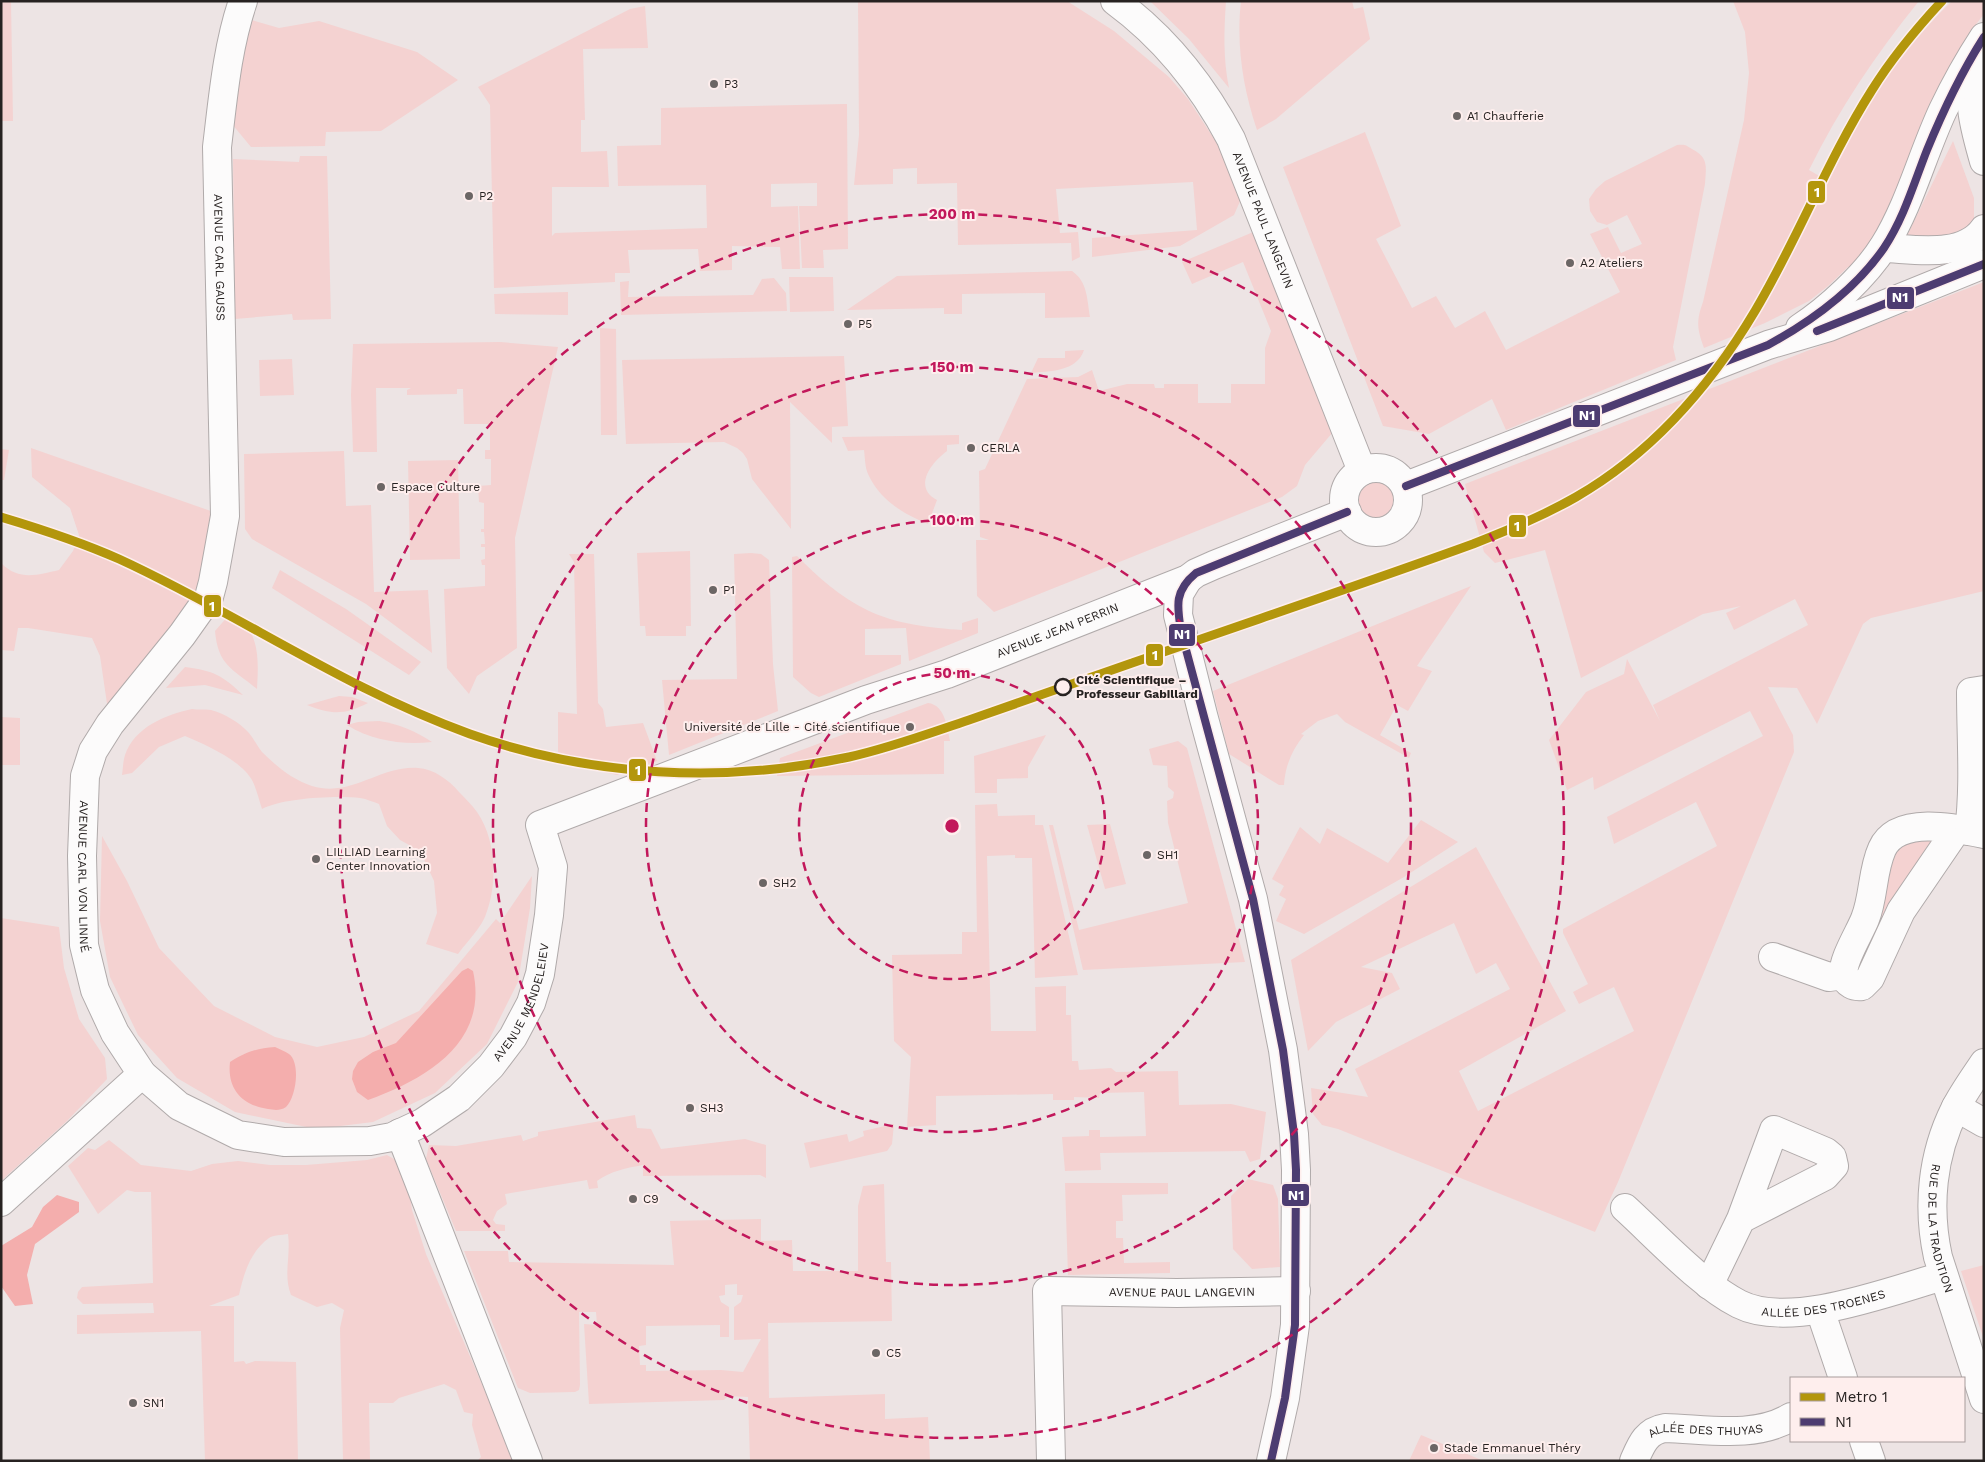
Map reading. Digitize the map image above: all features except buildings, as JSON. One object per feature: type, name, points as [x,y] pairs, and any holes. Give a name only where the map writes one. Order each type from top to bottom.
[{"type":"street","name":"AVENUE CARL GAUSS","points":[[225,516],[217,147],[234,26],[243,1]]},
{"type":"street","name":"AVENUE PAUL LANGEVIN","points":[[1115,1],[1154,35],[1190,73],[1216,110],[1263,217],[1362,471]]},
{"type":"street","points":[[1978,46],[1970,89],[1972,120],[1984,161]]},
{"type":"street","points":[[1768,345],[1796,331],[1826,309],[1860,276],[1883,248],[1904,207],[1943,109],[1978,46]]},
{"type":"street","points":[[1940,250],[1956,248],[1969,242],[1984,229]]},
{"type":"street","points":[[1883,248],[1984,252]]},
{"type":"street","points":[[1406,486],[1768,345],[1829,327],[1984,264]]},
{"type":"street","points":[[1377,468],[1387,470],[1396,474],[1406,486],[1408,497],[1406,512],[1396,525],[1387,530],[1376,532],[1361,528],[1352,521],[1347,512],[1345,503],[1346,489],[1354,477],[1362,471],[1377,468]]},
{"type":"street","name":"AVENUE JEAN PERRIN","points":[[540,825],[866,700],[947,674],[1188,579],[1214,565],[1347,512]]},
{"type":"street","name":"AVENUE CARL VON LINNÉ","points":[[225,516],[209,597],[182,635],[110,724],[93,752],[85,776],[82,856],[84,945],[95,990],[115,1033],[142,1074],[179,1106],[238,1135],[284,1142]]},
{"type":"street","points":[[1188,579],[1183,584],[1178,598],[1178,615],[1253,899],[1283,1050],[1295,1154],[1296,1291],[1292,1357],[1286,1398],[1271,1461]]},
{"type":"street","points":[[1970,831],[1923,826],[1911,828],[1892,836],[1886,841],[1879,857],[1869,907],[1846,961],[1844,975],[1847,981],[1857,986],[1862,986],[1870,978],[1901,911],[1970,831],[1978,783],[1971,763],[1971,692],[1984,690]]},
{"type":"street","name":"AVENUE MENDELEIEV","points":[[284,1142],[370,1141],[392,1137],[422,1123],[459,1098],[491,1066],[513,1038],[531,1002],[540,974],[550,915],[553,867],[540,825]]},
{"type":"street","points":[[1773,957],[1829,977],[1844,975]]},
{"type":"street","name":"RUE DE LA TRADITION","points":[[1984,1063],[1956,1107],[1939,1154],[1933,1190],[1933,1235],[1943,1276],[1984,1399]]},
{"type":"street","points":[[1,1202],[142,1074]]},
{"type":"street","points":[[1956,1107],[1984,1124]]},
{"type":"street","points":[[400,1133],[528,1461]]},
{"type":"street","name":"ALLÉE DES TROENES","points":[[1625,1208],[1709,1285],[1750,1309],[1764,1312],[1787,1313],[1820,1310],[1943,1276]]},
{"type":"street","points":[[1709,1285],[1741,1219]]},
{"type":"street","name":"AVENUE PAUL LANGEVIN","points":[[1051,1461],[1046,1291],[1296,1291]]},
{"type":"street","points":[[1820,1310],[1843,1377]]},
{"type":"street","name":"ALLÉE DES THUYAS","points":[[1634,1461],[1646,1437],[1658,1429],[1752,1431],[1776,1425],[1790,1418]]},
{"type":"street","points":[[1864,1442],[1871,1461]]},
{"type":"shaded area","points":[[1,1],[11,1],[13,121],[1,121]]},
{"type":"shaded area","points":[[858,1],[1067,1],[1114,31],[1169,77],[1188,99],[1224,154],[1241,199],[1234,215],[1180,246],[1092,257],[1092,238],[1197,230],[1193,182],[1056,189],[1060,233],[1078,232],[1080,257],[1072,261],[1071,243],[958,245],[957,183],[917,184],[917,168],[893,169],[893,184],[854,185],[859,135]]},
{"type":"shaded area","points":[[1150,1],[1226,1],[1224,44],[1229,88],[1189,39]]},
{"type":"shaded area","points":[[1241,1],[1352,1],[1354,9],[1363,7],[1370,39],[1276,119],[1257,130],[1244,82],[1240,50]]},
{"type":"shaded area","points":[[1733,1],[1919,1],[1859,82],[1809,170],[1828,181],[1877,92],[1896,64],[1929,25],[1952,1],[1984,1],[1984,14],[1967,36],[1932,110],[1891,217],[1856,269],[1848,267],[1809,301],[1765,323],[1704,348],[1698,320],[1744,120],[1749,73],[1745,32]]},
{"type":"shaded area","points":[[645,6],[648,48],[583,49],[585,120],[581,120],[581,152],[607,151],[609,187],[552,187],[552,236],[555,233],[707,228],[706,185],[618,186],[617,146],[661,145],[661,108],[847,104],[848,249],[823,250],[824,268],[802,268],[799,206],[817,206],[817,183],[771,184],[771,207],[798,206],[800,269],[782,269],[780,247],[732,246],[732,270],[700,271],[698,249],[628,250],[630,273],[615,273],[615,282],[494,288],[490,105],[478,87],[630,9]]},
{"type":"shaded area","points":[[238,16],[279,28],[319,21],[417,52],[458,80],[381,131],[326,132],[325,146],[251,147],[222,112]]},
{"type":"shaded area","points":[[1365,132],[1401,226],[1376,239],[1412,308],[1436,296],[1455,328],[1485,311],[1506,350],[1620,292],[1590,234],[1608,227],[1621,253],[1642,244],[1627,215],[1607,225],[1597,222],[1590,211],[1589,199],[1596,189],[1605,181],[1677,145],[1685,145],[1697,152],[1704,159],[1705,163],[1705,184],[1673,347],[1676,360],[1506,430],[1492,399],[1429,434],[1383,426],[1283,167]]},
{"type":"shaded area","points":[[1953,141],[1974,198],[1974,221],[1965,233],[1904,242]]},
{"type":"shaded area","points":[[300,156],[327,156],[331,319],[293,320],[292,314],[235,319],[233,159],[299,162]]},
{"type":"shaded area","points":[[1258,230],[1333,432],[1305,465],[1297,486],[1282,497],[994,612],[977,596],[976,540],[989,540],[980,537],[979,471],[985,469],[1027,379],[1078,377],[1092,370],[1099,391],[1127,384],[1154,384],[1155,388],[1164,388],[1164,384],[1198,384],[1198,403],[1231,403],[1231,384],[1265,384],[1265,348],[1271,331],[1243,262],[1192,284],[1182,262]]},
{"type":"shaded area","points":[[1072,271],[1084,286],[1090,317],[1045,318],[1045,293],[962,294],[962,314],[944,314],[944,308],[847,310],[897,276]]},
{"type":"shaded area","points":[[789,277],[833,277],[834,311],[790,312]]},
{"type":"shaded area","points":[[774,278],[786,293],[787,311],[621,315],[620,282],[629,281],[628,297],[753,295],[762,279]]},
{"type":"shaded area","points":[[1984,282],[1984,591],[1871,618],[1863,624],[1817,724],[1797,688],[1768,687],[1793,735],[1794,752],[1618,1182],[1595,1232],[1338,1129],[1322,1125],[1313,1114],[1311,1088],[1368,1097],[1355,1069],[1510,989],[1496,963],[1476,974],[1454,923],[1361,967],[1392,973],[1400,989],[1336,1022],[1308,1051],[1291,960],[1476,847],[1566,1011],[1459,1071],[1478,1111],[1634,1031],[1614,987],[1579,1004],[1573,992],[1588,984],[1563,933],[1563,929],[1717,846],[1696,802],[1614,844],[1607,817],[1763,736],[1750,711],[1594,790],[1593,777],[1567,790],[1549,740],[1586,692],[1624,674],[1627,659],[1660,721],[1653,705],[1808,625],[1795,599],[1734,630],[1726,613],[1741,606],[1703,614],[1581,678],[1545,550],[1495,563],[1484,552],[1465,484]]},
{"type":"shaded area","points":[[568,292],[568,315],[495,314],[494,294]]},
{"type":"shaded area","points":[[600,328],[616,329],[617,435],[601,435]]},
{"type":"shaded area","points":[[500,342],[558,347],[515,538],[517,648],[477,676],[469,694],[447,668],[444,589],[485,586],[485,565],[482,565],[481,560],[485,559],[485,547],[481,547],[481,544],[485,544],[484,532],[481,532],[481,529],[484,529],[484,503],[479,502],[478,486],[491,485],[491,459],[485,459],[485,450],[490,450],[490,424],[464,424],[463,389],[457,389],[457,394],[407,395],[407,390],[411,388],[376,388],[377,452],[353,452],[351,395],[353,344]]},
{"type":"shaded area","points":[[1084,350],[1075,363],[1069,366],[1054,371],[1031,373],[1038,358],[1065,358],[1065,351]]},
{"type":"shaded area","points":[[844,356],[848,426],[832,427],[832,443],[790,402],[791,529],[752,479],[747,459],[737,448],[724,442],[626,444],[622,360]]},
{"type":"shaded area","points":[[292,359],[294,395],[260,396],[259,360]]},
{"type":"shaded area","points":[[959,435],[959,444],[947,445],[947,451],[936,461],[927,475],[926,488],[930,495],[937,500],[928,524],[893,505],[878,491],[868,474],[864,450],[848,451],[842,437]]},
{"type":"shaded area","points":[[31,448],[225,516],[213,582],[110,724],[100,656],[92,638],[18,628],[14,651],[1,650],[1,563],[8,569],[28,575],[59,570],[73,551],[79,535],[70,508],[32,477]]},
{"type":"shaded area","points":[[1,449],[9,450],[4,480],[1,480]]},
{"type":"shaded area","points":[[344,451],[346,506],[371,505],[374,592],[428,590],[432,653],[366,604],[252,539],[245,529],[244,454]]},
{"type":"shaded area","points":[[458,460],[460,559],[410,560],[408,461]]},
{"type":"shaded area","points":[[1375,480],[1390,486],[1396,501],[1390,516],[1375,522],[1360,516],[1354,501],[1360,486]]},
{"type":"shaded area","points":[[690,551],[691,626],[686,626],[686,636],[646,636],[645,626],[640,626],[637,553]]},
{"type":"shaded area","points":[[569,554],[594,554],[598,703],[603,709],[606,727],[643,723],[657,761],[617,775],[563,763],[558,759],[558,712],[577,714],[574,562]]},
{"type":"shaded area","points":[[734,554],[761,554],[769,560],[773,664],[778,711],[669,755],[662,680],[737,679]]},
{"type":"shaded area","points":[[797,556],[839,593],[857,605],[878,615],[913,624],[962,630],[962,623],[978,618],[978,633],[909,661],[906,628],[865,629],[865,655],[901,655],[901,664],[819,697],[811,693],[793,677],[792,557]]},
{"type":"shaded area","points":[[280,570],[346,609],[421,662],[409,675],[272,588]]},
{"type":"shaded area","points":[[1471,586],[1417,666],[1432,671],[1408,711],[1397,705],[1380,735],[1411,753],[1409,758],[1345,722],[1337,714],[1318,721],[1301,734],[1304,735],[1290,758],[1284,785],[1279,785],[1229,754],[1213,691]]},
{"type":"shaded area","points":[[229,615],[248,628],[255,642],[258,674],[257,689],[228,666],[219,652],[215,631]]},
{"type":"shaded area","points":[[185,667],[211,672],[223,678],[243,695],[205,685],[166,688]]},
{"type":"shaded area","points":[[339,696],[352,697],[368,703],[345,712],[324,711],[307,705]]},
{"type":"shaded area","points":[[928,703],[934,705],[942,712],[948,729],[950,741],[944,741],[944,774],[777,776],[780,758]]},
{"type":"shaded area","points":[[192,709],[211,710],[232,719],[249,733],[262,752],[279,767],[298,780],[312,786],[326,789],[340,788],[404,768],[424,769],[441,776],[451,783],[477,812],[483,823],[488,835],[493,861],[492,889],[486,914],[458,954],[426,944],[437,913],[434,881],[422,855],[400,840],[387,826],[379,804],[360,798],[324,797],[282,802],[262,809],[253,782],[241,767],[223,754],[185,736],[159,747],[132,773],[122,775],[125,755],[130,745],[143,730],[162,719]]},
{"type":"shaded area","points":[[1,717],[20,718],[20,765],[1,765]]},
{"type":"shaded area","points":[[379,721],[407,729],[432,742],[388,741],[367,735],[347,725],[358,722]]},
{"type":"shaded area","points":[[1046,735],[1028,767],[1028,778],[997,779],[997,793],[975,793],[974,756]]},
{"type":"shaded area","points":[[1178,741],[1187,748],[1245,962],[1083,970],[1049,825],[1053,825],[1079,930],[1188,903],[1168,823],[1167,801],[1173,798],[1174,792],[1168,787],[1167,766],[1153,765],[1149,749]]},
{"type":"shaded area","points":[[997,804],[998,816],[1035,815],[1035,825],[1043,825],[1078,975],[1035,978],[1032,858],[1015,858],[1015,855],[987,856],[991,1031],[1036,1031],[1035,987],[1066,986],[1066,1015],[1071,1015],[1072,1061],[1078,1061],[1079,1070],[1111,1068],[1116,1072],[1178,1071],[1179,1105],[1231,1104],[1266,1112],[1260,1159],[1250,1162],[1245,1151],[1100,1153],[1101,1170],[1065,1171],[1062,1137],[1089,1136],[1089,1130],[1100,1130],[1100,1137],[1146,1136],[1144,1092],[1100,1093],[1099,1098],[1074,1097],[1074,1100],[1053,1100],[1053,1094],[936,1096],[936,1125],[907,1127],[911,1057],[894,1041],[892,955],[962,954],[962,932],[977,932],[975,805]]},
{"type":"shaded area","points":[[1421,820],[1458,842],[1404,877],[1304,934],[1276,921],[1286,899],[1279,895],[1284,886],[1272,879],[1300,827],[1320,844],[1327,828],[1388,863]]},
{"type":"shaded area","points":[[1110,824],[1126,884],[1105,889],[1087,825]]},
{"type":"shaded area","points":[[102,836],[127,881],[159,948],[214,1006],[275,1037],[317,1047],[364,1037],[419,1011],[496,919],[500,923],[532,876],[530,908],[518,982],[487,1044],[435,1093],[373,1122],[316,1129],[235,1112],[177,1078],[138,1035],[110,977],[100,921]]},
{"type":"shaded area","points":[[1936,838],[1860,979],[1852,960],[1894,840]]},
{"type":"shaded area","points":[[1,918],[59,927],[64,968],[79,1019],[105,1058],[107,1079],[67,1121],[1,1181]]},
{"type":"shaded area","points":[[468,968],[473,971],[475,996],[472,1019],[462,1038],[448,1055],[431,1069],[411,1081],[368,1100],[357,1092],[352,1079],[353,1071],[358,1062],[373,1052],[396,1043],[462,971]]},
{"type":"shaded area","points":[[275,1047],[293,1058],[296,1072],[295,1089],[289,1103],[286,1107],[277,1110],[258,1107],[243,1099],[234,1087],[230,1071],[230,1062],[241,1056],[263,1048]]},
{"type":"shaded area","points":[[635,1115],[637,1128],[651,1129],[661,1149],[745,1139],[766,1145],[766,1178],[760,1175],[643,1176],[643,1165],[613,1172],[597,1181],[598,1188],[589,1189],[587,1180],[505,1194],[507,1204],[497,1211],[493,1220],[496,1224],[505,1225],[505,1231],[456,1231],[426,1159],[429,1145],[456,1146],[521,1135],[523,1141],[538,1136],[538,1132]]},
{"type":"shaded area","points":[[894,1124],[892,1144],[887,1151],[810,1168],[804,1143],[847,1134],[849,1142],[864,1136],[863,1131]]},
{"type":"shaded area","points":[[109,1140],[141,1165],[191,1171],[212,1164],[238,1161],[270,1165],[306,1165],[367,1160],[387,1155],[406,1166],[412,1210],[426,1254],[515,1461],[477,1461],[481,1457],[472,1425],[473,1414],[464,1412],[456,1390],[444,1384],[399,1398],[393,1403],[369,1403],[370,1461],[343,1461],[340,1328],[344,1310],[332,1303],[317,1307],[291,1295],[287,1272],[288,1234],[271,1237],[252,1256],[239,1295],[209,1306],[234,1306],[234,1362],[244,1361],[246,1364],[255,1361],[296,1362],[298,1461],[205,1461],[201,1331],[77,1334],[77,1315],[154,1313],[153,1303],[83,1304],[77,1298],[78,1292],[82,1287],[153,1283],[151,1192],[127,1190],[98,1214],[68,1166],[88,1148],[95,1150]]},
{"type":"shaded area","points":[[1248,1179],[1273,1185],[1278,1199],[1280,1267],[1252,1269],[1233,1249],[1231,1196]]},
{"type":"shaded area","points":[[1065,1183],[1168,1183],[1168,1194],[1122,1195],[1123,1221],[1116,1221],[1116,1238],[1123,1238],[1124,1263],[1170,1262],[1170,1273],[1068,1275]]},
{"type":"shaded area","points":[[884,1184],[886,1262],[891,1262],[892,1321],[768,1323],[769,1398],[885,1394],[885,1419],[928,1417],[930,1461],[750,1461],[748,1397],[728,1396],[724,1400],[589,1404],[584,1324],[597,1325],[596,1312],[579,1312],[579,1390],[575,1392],[530,1393],[518,1388],[464,1251],[508,1251],[509,1262],[674,1265],[670,1221],[761,1219],[761,1241],[792,1240],[793,1271],[858,1271],[858,1206],[863,1186]],"holes":[[[737,1284],[737,1295],[743,1295],[741,1302],[734,1307],[734,1340],[761,1339],[743,1372],[721,1370],[646,1371],[646,1365],[640,1365],[639,1346],[646,1345],[646,1326],[720,1325],[720,1337],[729,1337],[729,1307],[721,1302],[719,1296],[725,1295],[725,1285]]]},
{"type":"shaded area","points":[[57,1195],[79,1202],[79,1212],[35,1244],[27,1275],[33,1304],[15,1306],[1,1286],[1,1246],[32,1227],[43,1207]]},
{"type":"shaded area","points":[[1984,1265],[1984,1340],[1961,1271]]},
{"type":"shaded area","name":"Stade Emmanuel Théry","points":[[1421,1435],[1484,1461],[1409,1461]]},
{"type":"metro line","name":"1","points":[[1,517],[61,536],[119,559],[207,603],[379,695],[424,716],[470,734],[516,748],[563,760],[658,772],[754,771],[802,766],[849,757],[910,740],[969,720],[1473,544],[1551,510],[1604,479],[1630,460],[1678,415],[1719,365],[1771,284],[1841,144],[1872,90],[1905,44],[1942,1]]},
{"type":"transit line","name":"N1","points":[[1406,486],[1768,345],[1801,326],[1832,303],[1860,278],[1891,237],[1903,213],[1946,107],[1960,78],[1984,37]]},
{"type":"transit line","name":"N1","points":[[1817,331],[1984,264]]},
{"type":"transit line","name":"N1","points":[[1271,1461],[1285,1398],[1295,1325],[1296,1170],[1294,1134],[1283,1050],[1253,899],[1181,631],[1178,606],[1184,586],[1196,573],[1347,512]]},
{"type":"place","name":"P3","points":[[714,84]]},
{"type":"place","name":"A1 Chaufferie","points":[[1457,116]]},
{"type":"place","name":"P2","points":[[469,196]]},
{"type":"place","name":"A2 Ateliers","points":[[1570,263]]},
{"type":"place","name":"P5","points":[[848,324]]},
{"type":"place","name":"CERLA","points":[[971,448]]},
{"type":"place","name":"Espace Culture","points":[[381,487]]},
{"type":"place","name":"P1","points":[[713,590]]},
{"type":"place","name":"Cité Scientifique – Professeur Gabillard","points":[[1063,687]]},
{"type":"place","name":"Université de Lille ‐ Cité scientifique","points":[[910,727]]},
{"type":"place","name":"SH1","points":[[1147,855]]},
{"type":"place","name":"LILLIAD Learning Center Innovation","points":[[316,859]]},
{"type":"place","name":"SH2","points":[[763,883]]},
{"type":"place","name":"SH3","points":[[690,1108]]},
{"type":"place","name":"C9","points":[[633,1199]]},
{"type":"place","name":"C5","points":[[876,1353]]},
{"type":"place","name":"SN1","points":[[133,1403]]},
{"type":"place","name":"Stade Emmanuel Théry","points":[[1434,1448]]}]
